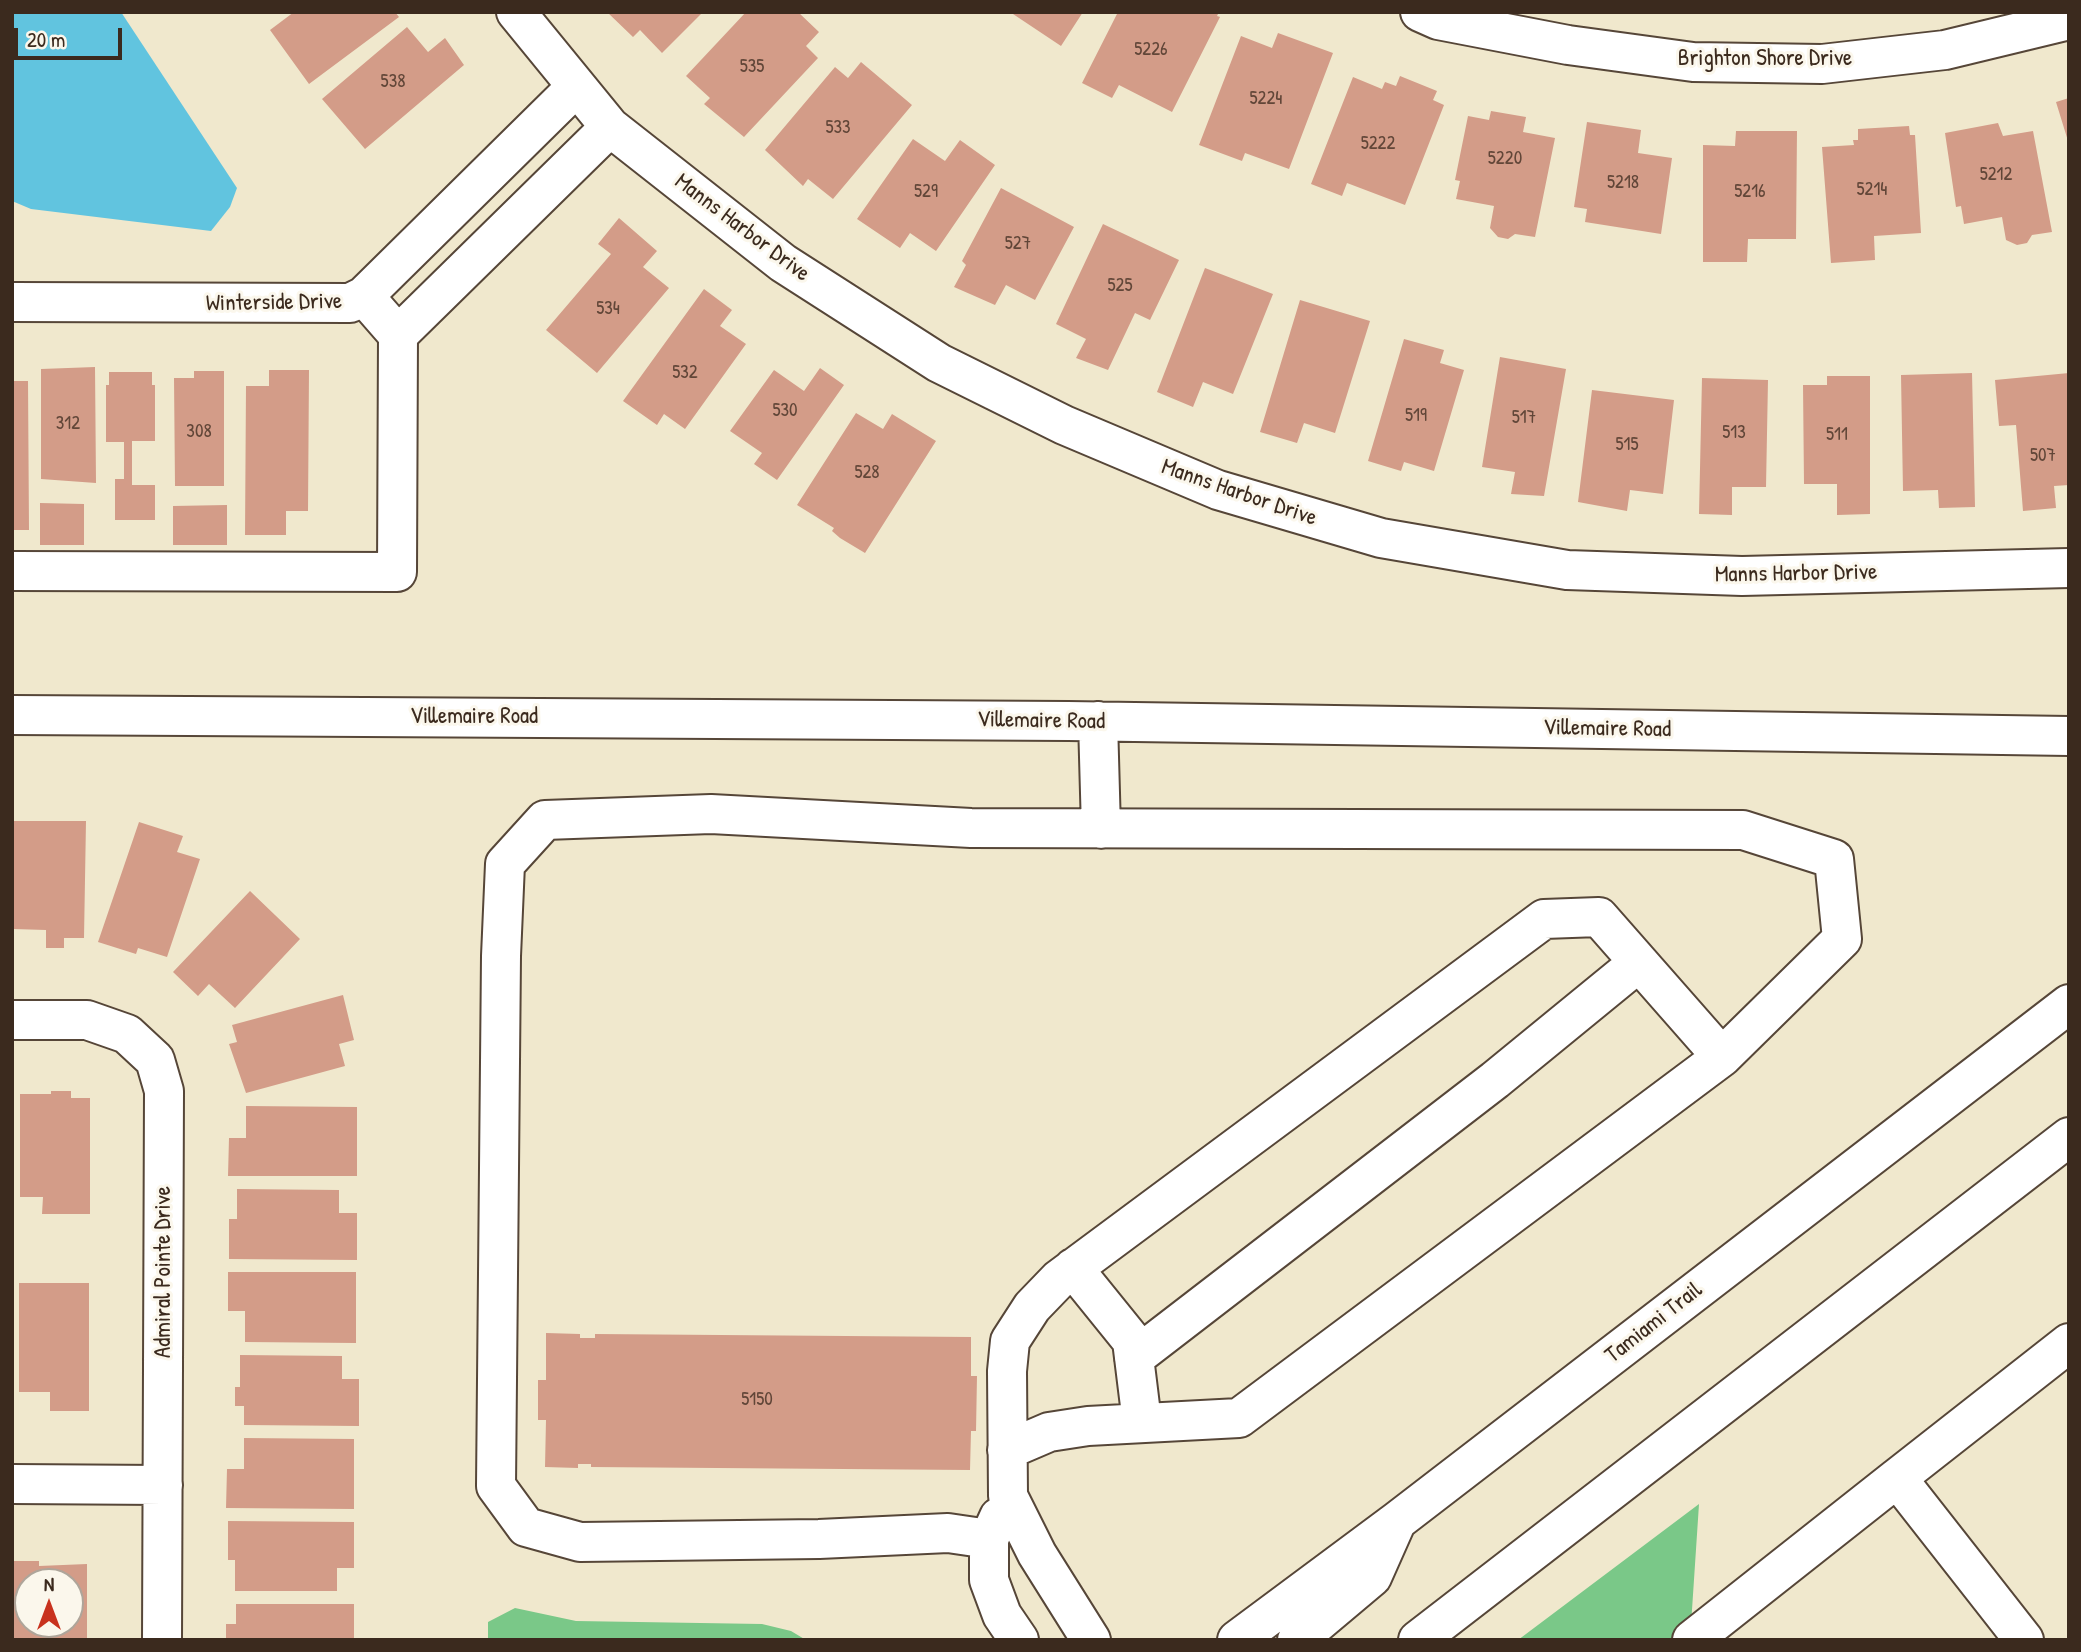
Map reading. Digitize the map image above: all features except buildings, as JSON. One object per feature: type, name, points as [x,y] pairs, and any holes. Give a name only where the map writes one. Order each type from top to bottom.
[{"type":"street","name":"Manns Harbor Drive","points":[[516,12],[575,88],[610,127],[783,263],[939,363],[1064,425],[1218,491],[1381,538],[1567,570],[1742,576],[2069,568]]},
{"type":"street","name":"Brighton Shore Drive","points":[[1420,12],[1438,20],[1568,45],[1693,62],[1822,64],[1945,50],[2069,20]]},
{"type":"street","name":"Winterside Drive","points":[[12,302],[284,305],[350,303],[364,296],[575,88]]},
{"type":"street","points":[[398,335],[610,127]]},
{"type":"street","points":[[12,571],[397,572],[398,335],[364,296]]},
{"type":"street","name":"Villemaire Road","points":[[12,715],[1098,721],[2069,736]]},
{"type":"street","points":[[1098,721],[1101,829]]},
{"type":"street","points":[[989,1539],[948,1533],[819,1539],[580,1542],[526,1527],[496,1486],[505,864],[545,820],[711,814],[971,828],[1743,830],[1835,859],[1842,939],[1722,1057],[1239,1418],[1142,1422],[1049,1432],[1007,1450]]},
{"type":"street","points":[[1019,1640],[1002,1615],[989,1580],[989,1539],[1008,1496],[1010,1341],[1032,1307],[1073,1268],[1544,919],[1599,917],[1722,1057]]},
{"type":"street","points":[[1134,1358],[1495,1080],[1638,963]]},
{"type":"street","name":"Tamiami Trail","points":[[1237,1640],[1397,1521],[2069,1004]]},
{"type":"street","name":"Admiral Pointe Drive","points":[[12,1020],[88,1020],[127,1034],[155,1060],[164,1091],[162,1640]]},
{"type":"street","points":[[1418,1640],[2069,1137]]},
{"type":"street","points":[[1073,1268],[1132,1341],[1142,1422]]},
{"type":"street","points":[[1714,1633],[1897,1478],[2069,1343]]},
{"type":"street","points":[[1897,1478],[2024,1640]]},
{"type":"street","points":[[12,1484],[163,1485]]},
{"type":"street","points":[[1008,1496],[1037,1554],[1091,1640]]},
{"type":"street","points":[[1297,1640],[1372,1577],[1397,1521]]},
{"type":"green space","points":[[1699,1504],[1690,1640],[1518,1640]]},
{"type":"green space","points":[[515,1608],[576,1621],[762,1624],[791,1631],[806,1640],[488,1640],[488,1622]]},
{"type":"water","points":[[12,12],[121,12],[237,188],[230,207],[211,231],[31,209],[12,201]]}]
